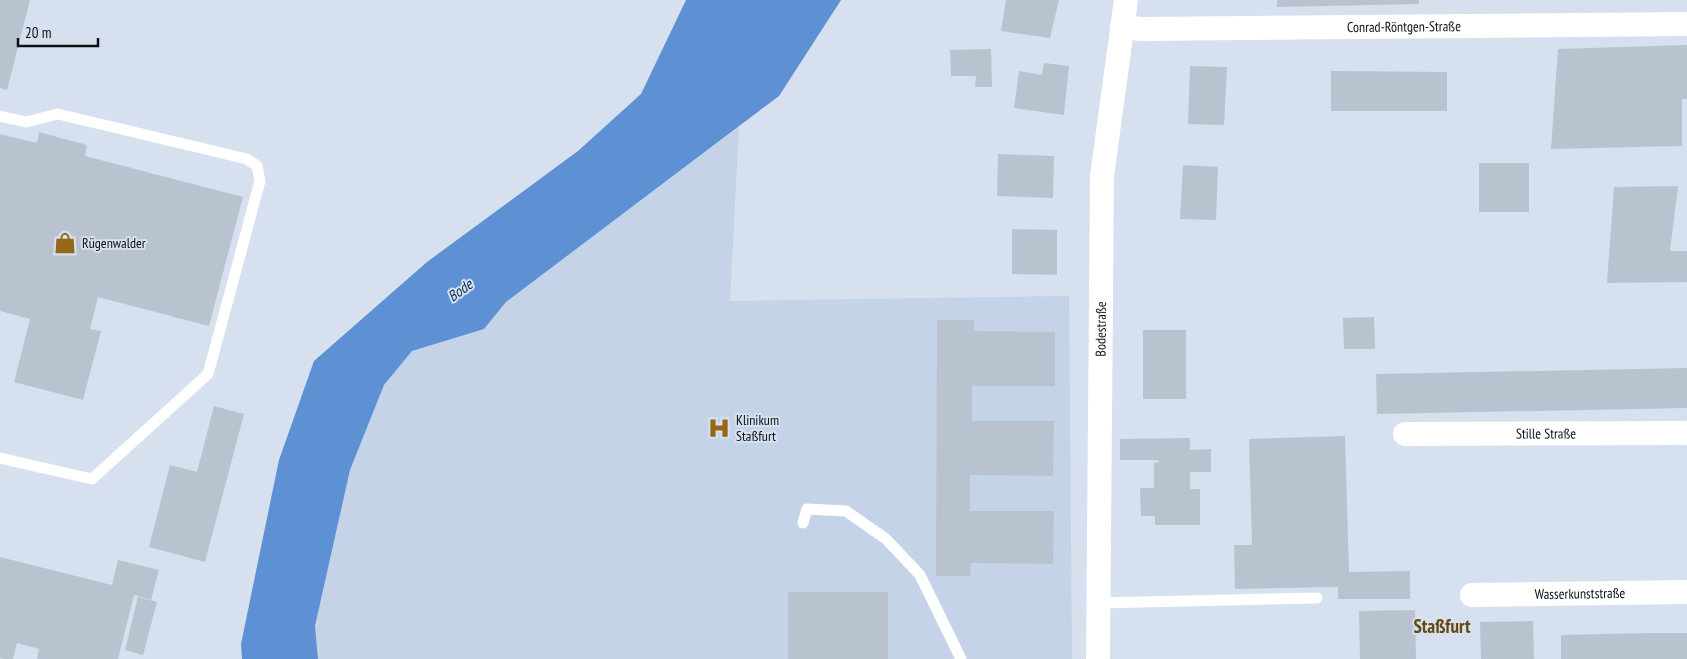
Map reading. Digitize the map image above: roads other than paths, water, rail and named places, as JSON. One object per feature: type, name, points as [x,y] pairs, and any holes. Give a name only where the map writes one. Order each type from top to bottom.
[{"type":"street","name":"Bodestraße","points":[[1098,659],[1102,176],[1126,0]]},
{"type":"street","name":"Conrad-Röntgen-Straße","points":[[1122,27],[1141,29],[1687,24]]},
{"type":"street","name":"Stille Straße","points":[[1405,434],[1687,433]]},
{"type":"street","name":"Wasserkunststraße","points":[[1472,595],[1687,592]]},
{"type":"lane","points":[[0,116],[26,122],[58,114],[247,159],[257,166],[260,181],[208,374],[92,479],[0,458]]},
{"type":"lane","points":[[803,523],[807,508],[846,511],[886,539],[920,576],[961,659]]},
{"type":"lane","points":[[1099,603],[1317,598]]},
{"type":"water","name":"Bode","points":[[686,0],[841,0],[779,96],[506,302],[484,329],[412,351],[384,385],[350,470],[315,626],[318,659],[242,659],[241,644],[279,460],[314,361],[427,262],[578,151],[641,94]]},
{"type":"place","name":"Rügenwalder","points":[[65,243]]},
{"type":"place","name":"Klinikum Staßfurt","points":[[719,428]]},
{"type":"district","name":"Staßfurt","points":[[1442,626]]}]
